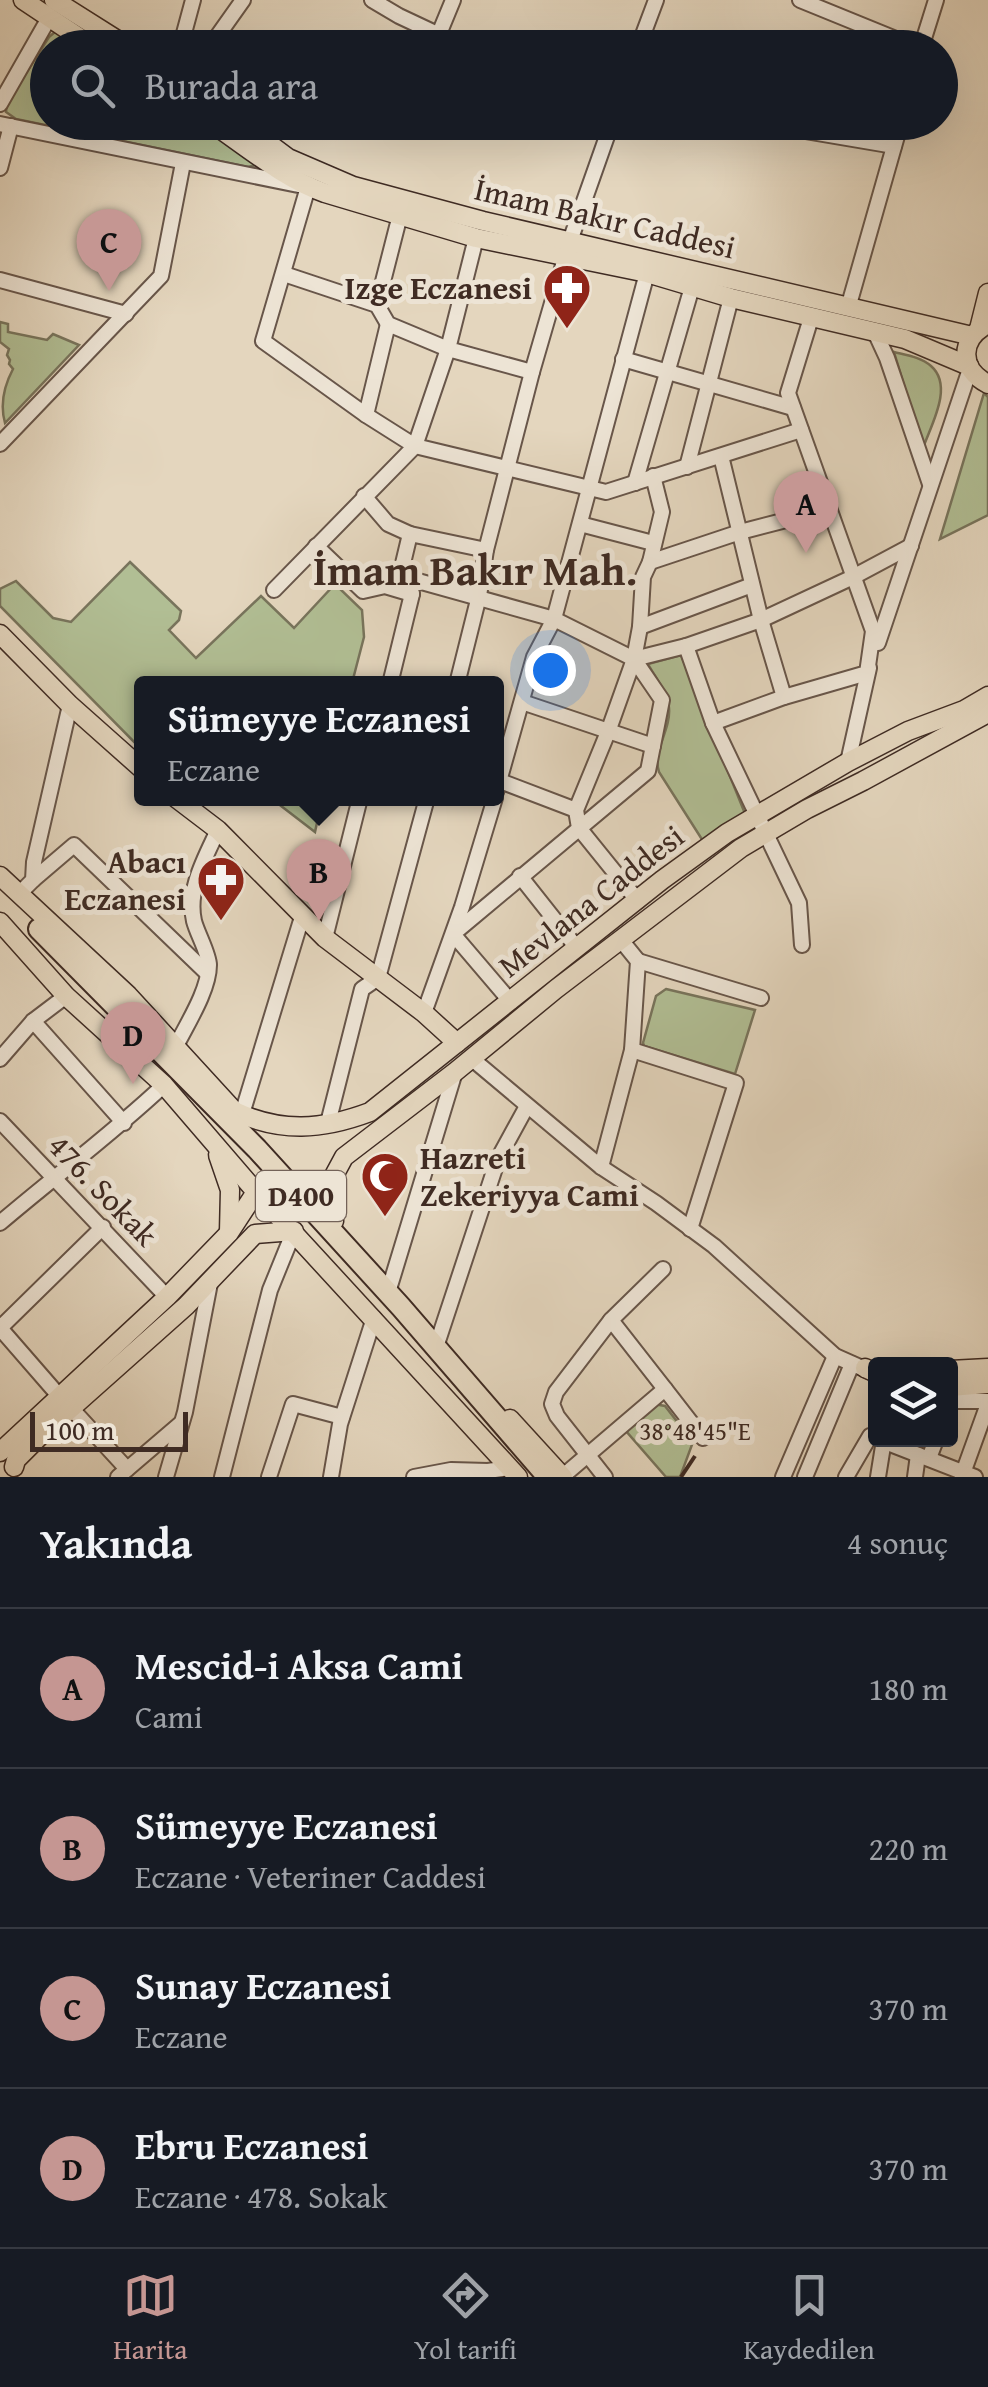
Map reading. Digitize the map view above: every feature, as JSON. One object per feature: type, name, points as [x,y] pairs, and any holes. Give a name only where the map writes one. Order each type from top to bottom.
[{"type":"highway","name":"D400","points":[[16,932],[248,1159],[394,1317],[532,1477]]},
{"type":"highway","name":"D400","points":[[16,932],[258,1149],[401,1306],[548,1477]]},
{"type":"main road","points":[[23,0],[94,30]]},
{"type":"main road","points":[[51,9],[74,30]]},
{"type":"main road","points":[[237,140],[308,187],[476,238],[568,250],[731,298],[905,339],[969,367]]},
{"type":"main road","name":"İmam Bakır Caddesi","points":[[264,140],[288,158],[353,186],[568,250],[848,308],[980,329]]},
{"type":"main road","points":[[988,293],[980,329],[966,350],[969,367],[988,384]]},
{"type":"main road","points":[[0,634],[70,705],[134,762]]},
{"type":"main road","name":"Mevlana Caddesi","points":[[238,1112],[276,1126],[297,1128],[370,1112],[727,832],[848,762],[988,696]]},
{"type":"main road","name":"Mevlana Caddesi","points":[[307,1190],[741,848],[807,808],[988,713]]},
{"type":"main road","points":[[186,806],[218,830],[325,938],[458,1043]]},
{"type":"main road","points":[[0,876],[128,995],[238,1112],[438,1341],[563,1476]]},
{"type":"main road","points":[[0,887],[16,932]]},
{"type":"main road","points":[[0,906],[66,996],[164,1084],[256,1192],[514,1472]]},
{"type":"main road","points":[[214,1145],[230,1190],[229,1232]]},
{"type":"main road","points":[[334,1221],[329,1205],[330,1183],[344,1158]]},
{"type":"main road","points":[[7,1463],[229,1232],[256,1192]]},
{"type":"main road","points":[[66,1402],[186,1306],[254,1234],[294,1231]]},
{"type":"main road","points":[[958,1370],[988,1368]]},
{"type":"main road","points":[[958,1386],[988,1384]]},
{"type":"street","points":[[185,30],[193,0]]},
{"type":"street","points":[[222,30],[243,0]]},
{"type":"street","points":[[372,0],[430,30]]},
{"type":"street","points":[[440,30],[453,0]]},
{"type":"street","points":[[645,30],[656,0]]},
{"type":"street","points":[[800,0],[875,30]]},
{"type":"street","points":[[926,30],[936,0]]},
{"type":"street","points":[[0,104],[30,48]]},
{"type":"street","points":[[0,168],[5,125],[30,130]]},
{"type":"street","points":[[73,140],[308,187],[263,341],[415,446],[606,492],[801,430]]},
{"type":"street","points":[[459,676],[486,550],[532,372],[606,140]]},
{"type":"street","points":[[859,140],[894,146]]},
{"type":"street","points":[[848,308],[896,140]]},
{"type":"street","points":[[0,444],[161,276],[183,164]]},
{"type":"street","points":[[377,305],[400,215]]},
{"type":"street","points":[[274,590],[415,446],[448,349],[476,238]]},
{"type":"street","points":[[284,274],[377,305],[388,324],[448,349],[532,372]]},
{"type":"street","points":[[504,753],[534,657],[554,619],[647,274]]},
{"type":"street","points":[[0,280],[126,314]]},
{"type":"street","points":[[635,483],[692,287]]},
{"type":"street","points":[[687,466],[731,298]]},
{"type":"street","points":[[811,318],[788,394],[873,631],[848,762]]},
{"type":"street","points":[[366,415],[388,324]]},
{"type":"street","points":[[875,332],[930,484]]},
{"type":"street","points":[[623,359],[793,408]]},
{"type":"street","points":[[867,673],[969,367]]},
{"type":"street","points":[[721,456],[784,698]]},
{"type":"street","points":[[638,901],[579,828],[576,810],[634,659],[643,577],[662,512],[653,476]]},
{"type":"street","points":[[364,496],[388,524],[410,534],[486,550]]},
{"type":"street","points":[[650,562],[740,532],[829,509]]},
{"type":"street","points":[[580,524],[654,543]]},
{"type":"street","points":[[400,576],[410,534]]},
{"type":"street","points":[[316,546],[363,591],[385,586],[412,594]]},
{"type":"street","points":[[634,659],[761,620],[910,546]]},
{"type":"street","points":[[392,676],[412,594],[409,582],[400,576]]},
{"type":"street","points":[[400,576],[554,619],[634,659],[662,700],[648,771],[452,934]]},
{"type":"street","points":[[640,627],[752,585]]},
{"type":"street","points":[[686,646],[713,723],[799,903],[802,945]]},
{"type":"street","points":[[713,723],[867,673]]},
{"type":"street","points":[[522,702],[653,746]]},
{"type":"street","points":[[33,880],[70,705]]},
{"type":"street","points":[[504,793],[576,810]]},
{"type":"street","points":[[325,938],[358,806]]},
{"type":"street","points":[[328,1123],[362,989],[378,978],[425,806]]},
{"type":"street","points":[[424,1013],[492,806]]},
{"type":"street","points":[[176,1046],[204,988],[210,963],[192,915],[196,880],[218,830]]},
{"type":"street","points":[[19,894],[74,845],[207,973]]},
{"type":"street","points":[[520,876],[577,948]]},
{"type":"street","points":[[238,1112],[302,916]]},
{"type":"street","points":[[452,934],[510,1002]]},
{"type":"street","points":[[620,940],[638,961],[761,998]]},
{"type":"street","points":[[601,1168],[632,1050],[638,961]]},
{"type":"street","points":[[0,1059],[34,1021],[66,996]]},
{"type":"street","points":[[34,1021],[124,1123]]},
{"type":"street","points":[[632,1050],[736,1083],[690,1229]]},
{"type":"street","points":[[472,1058],[601,1168],[714,1246],[834,1356],[868,1370]]},
{"type":"street","points":[[390,1286],[455,1072]]},
{"type":"street","points":[[0,1223],[124,1123],[164,1084]]},
{"type":"street","points":[[438,1341],[498,1160],[528,1106]]},
{"type":"street","name":"476. Sokak","points":[[0,1121],[167,1297]]},
{"type":"street","points":[[102,1227],[0,1328],[122,1473],[181,1423]]},
{"type":"street","points":[[222,1477],[270,1290],[294,1231]]},
{"type":"street","points":[[605,1477],[556,1416],[552,1404],[556,1392],[611,1320],[663,1269]]},
{"type":"street","points":[[166,1477],[185,1412],[210,1278]]},
{"type":"street","points":[[331,1477],[342,1418],[374,1318]]},
{"type":"street","points":[[611,1320],[703,1438]]},
{"type":"street","points":[[784,1477],[834,1356]]},
{"type":"street","points":[[806,1477],[868,1372]]},
{"type":"street","points":[[563,1476],[665,1389]]},
{"type":"street","points":[[901,1447],[967,1475],[988,1402],[958,1402]]},
{"type":"street","points":[[270,1477],[293,1404],[342,1418]]},
{"type":"street","points":[[846,1477],[868,1439]]},
{"type":"street","points":[[878,1477],[880,1447]]},
{"type":"street","points":[[915,1477],[931,1447]]},
{"type":"street","points":[[414,1477],[514,1472]]},
{"type":"green space","points":[[30,67],[30,122],[6,112],[7,103]]},
{"type":"green space","points":[[118,140],[226,140],[261,164],[248,167]]},
{"type":"green space","points":[[0,322],[8,324],[8,332],[47,340],[53,334],[79,345],[5,423],[4,396],[13,369],[7,355],[9,349],[0,342]]},
{"type":"green space","points":[[894,352],[927,363],[938,374],[939,406],[923,448]]},
{"type":"green space","points":[[984,393],[988,397],[988,515],[940,539]]},
{"type":"green space","points":[[130,562],[181,611],[179,620],[169,630],[196,658],[261,596],[294,628],[335,584],[362,610],[364,637],[354,676],[134,676],[134,742],[0,606],[0,589],[16,581],[53,618],[71,622]]},
{"type":"green space","points":[[681,655],[746,816],[703,841],[659,772],[658,764],[669,708],[648,664]]},
{"type":"green space","points":[[281,806],[321,806],[315,832]]},
{"type":"green space","points":[[666,989],[755,1010],[735,1074],[644,1046],[656,996]]},
{"type":"green space","points":[[654,1404],[665,1406],[693,1442],[680,1477],[666,1477],[626,1431]]},
{"type":"place","name":"Sunay Eczanesi","points":[[109,291]]},
{"type":"place","name":"Izge Eczanesi","points":[[567,330]]},
{"type":"place","name":"Mescid-i Aksa Cami","points":[[806,553]]},
{"type":"place","name":"Sümeyye Eczanesi","points":[[319,921]]},
{"type":"place","name":"Abacı Eczanesi","points":[[221,922]]},
{"type":"place","name":"Ebru Eczanesi","points":[[133,1084]]},
{"type":"place","name":"Hazreti Zekeriyya Cami","points":[[385,1218]]},
{"type":"district","name":"İmam Bakır Mah.","points":[[475,570]]}]
